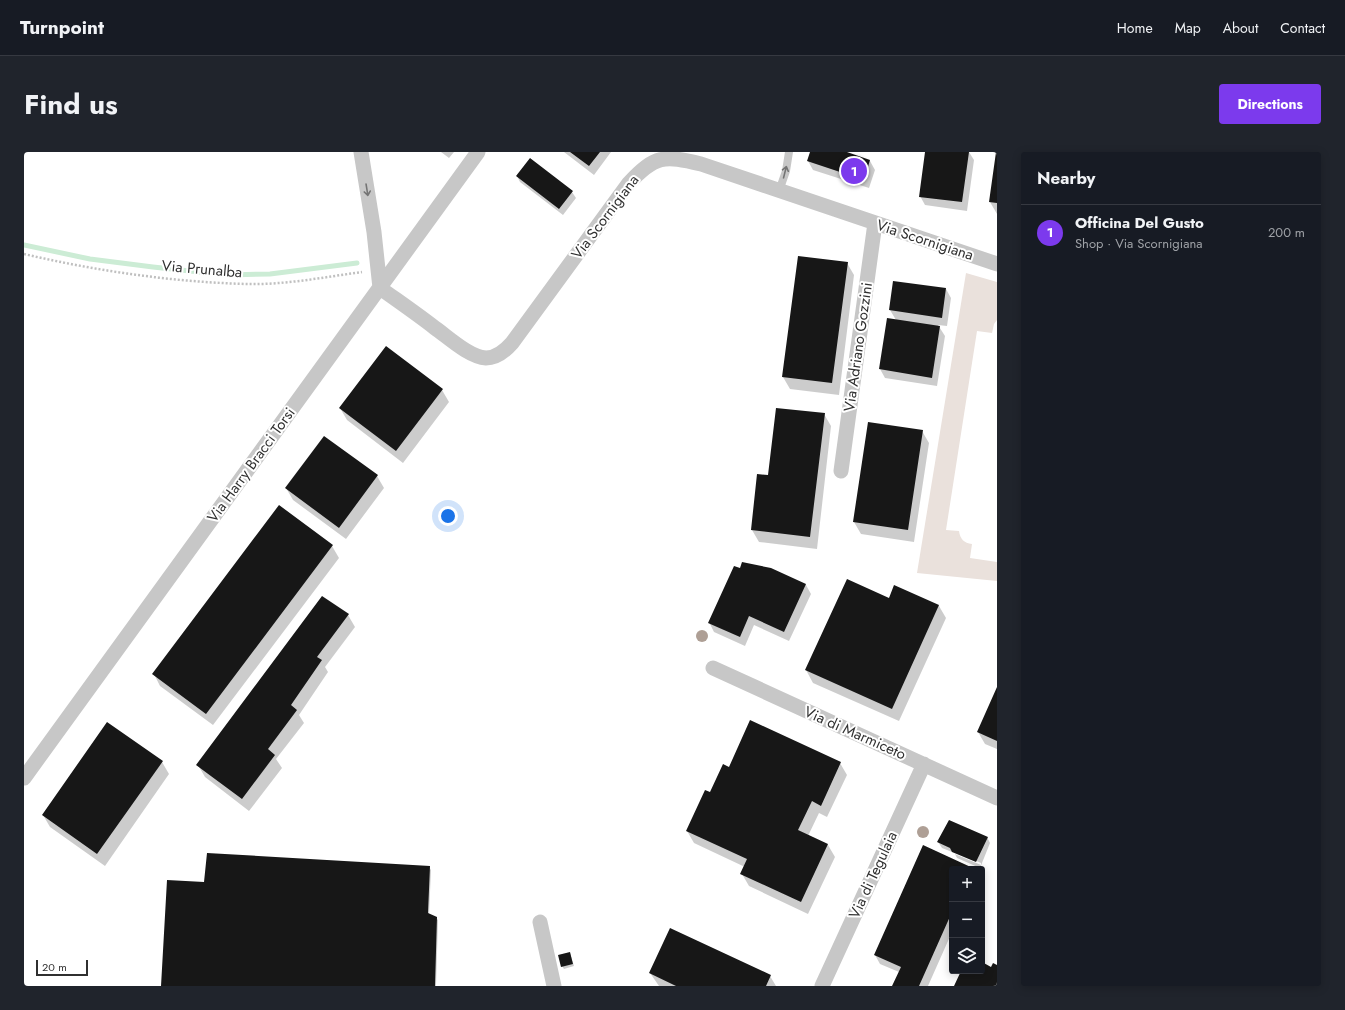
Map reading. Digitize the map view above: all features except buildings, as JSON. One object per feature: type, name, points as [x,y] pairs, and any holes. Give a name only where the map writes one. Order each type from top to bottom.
[{"type":"street","points":[[361,152],[374,232],[380,288]]},
{"type":"street","name":"Via Harry Bracci Torsi","points":[[24,778],[478,152]]},
{"type":"street","name":"Via Scornigiana","points":[[380,288],[468,351],[486,358],[494,357],[506,350],[512,343],[624,189],[637,174],[659,159],[692,156],[701,164],[997,264]]},
{"type":"street","name":"Via Adriano Gozzini","points":[[841,471],[875,223]]},
{"type":"street","name":"Via di Marmiceto","points":[[713,668],[997,798]]},
{"type":"street","name":"Via di Tegulaia","points":[[822,986],[924,764]]},
{"type":"street","points":[[540,922],[554,986]]},
{"type":"lane","points":[[779,191],[786,171],[789,152]]},
{"type":"path","name":"Via Prunalba","points":[[24,254],[120,272],[182,280],[248,284],[292,281],[379,270]]},
{"type":"shaded area","points":[[966,273],[997,282],[997,320],[994,324],[992,333],[977,331],[946,530],[959,531],[963,540],[972,544],[970,558],[997,562],[997,581],[917,573]]},
{"type":"waterway","points":[[24,245],[90,259],[227,275],[270,274],[357,263]]},
{"type":"place","name":"Officina Del Gusto","points":[[854,171]]}]
